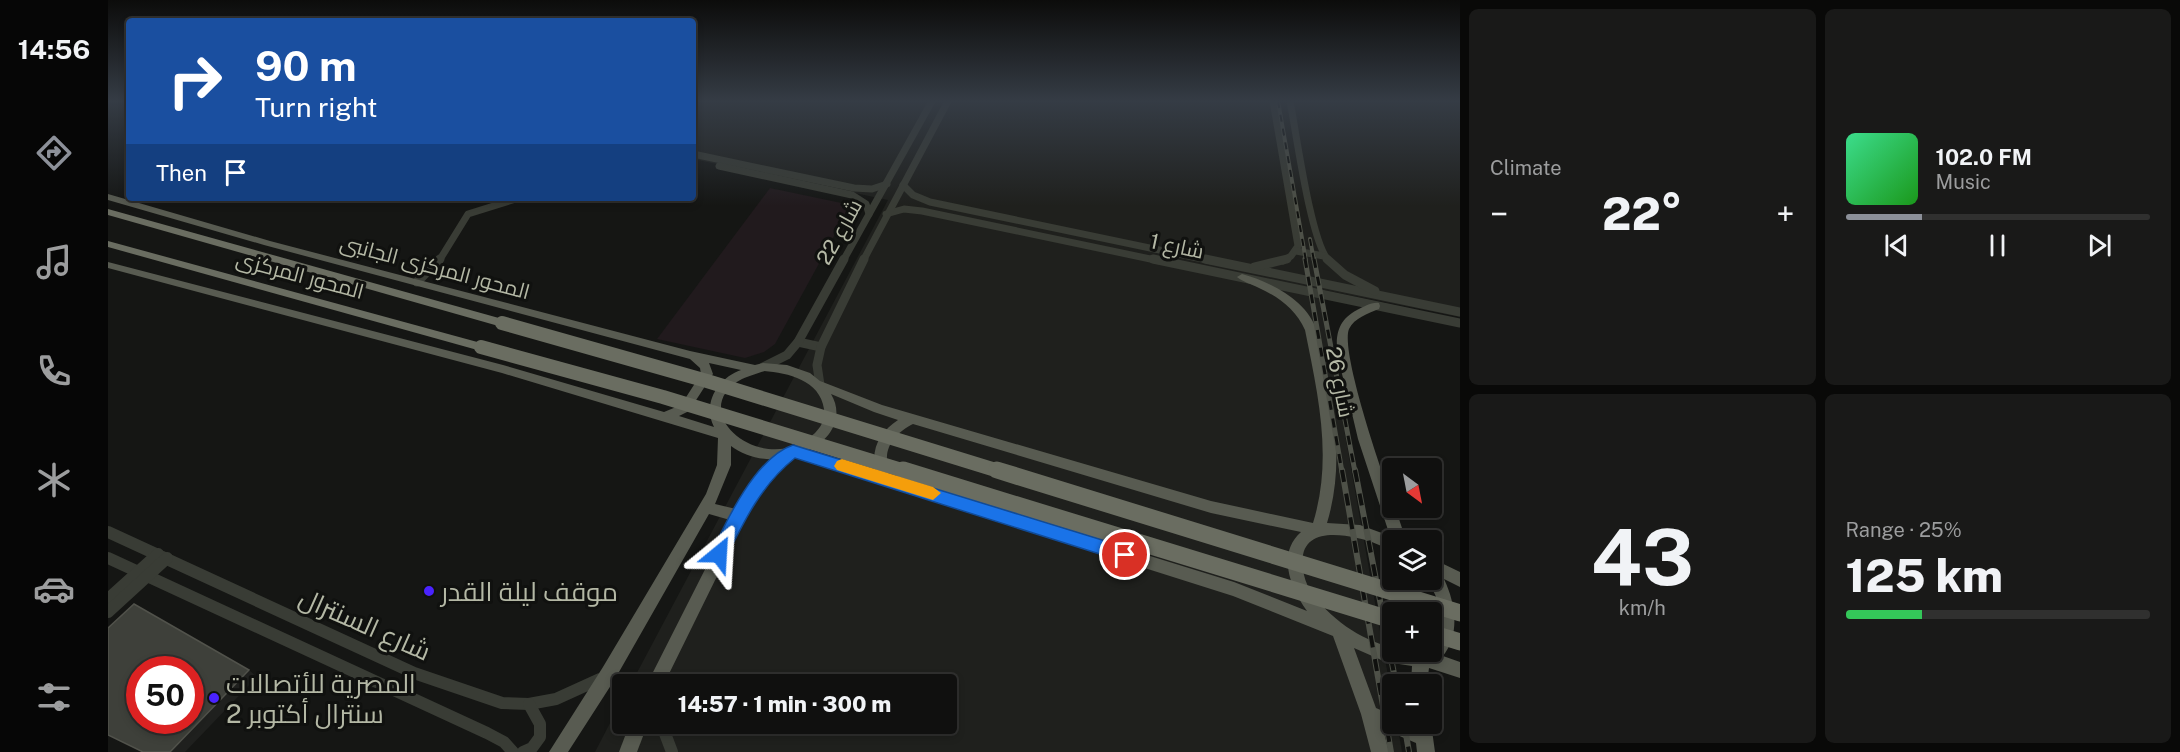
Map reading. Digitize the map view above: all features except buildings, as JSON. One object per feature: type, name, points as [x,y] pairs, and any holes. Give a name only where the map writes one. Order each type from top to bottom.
[{"type":"highway","name":"المحور المركزى","points":[[108,212],[707,381],[1460,613]]},
{"type":"highway","name":"المحور المركزى","points":[[108,244],[674,400],[1382,617]]},
{"type":"highway","points":[[1442,636],[1460,642]]},
{"type":"main road","name":"المحور المركزى الجانبى","points":[[108,196],[267,243],[694,356],[758,368]]},
{"type":"main road","points":[[108,265],[503,369],[723,435],[739,447],[759,453],[792,452],[886,478],[1234,589],[1340,631],[1382,652]]},
{"type":"main road","name":"شارع 26","points":[[1240,272],[1278,293],[1302,314],[1311,330],[1332,449],[1332,483],[1318,530]]},
{"type":"main road","name":"شارع 26","points":[[1375,306],[1351,317],[1341,332],[1353,401],[1374,476],[1395,530]]},
{"type":"main road","points":[[665,417],[685,408],[707,374],[705,366],[694,356]]},
{"type":"main road","points":[[558,752],[609,673],[717,486],[724,465],[723,435],[715,419],[718,395],[729,382],[758,368],[781,367],[798,371],[820,385],[878,409],[1211,507],[1318,530],[1330,528],[1357,530],[1382,540]]},
{"type":"main road","points":[[661,674],[738,516],[761,480],[792,452],[817,438],[827,425],[830,404],[820,385]]},
{"type":"main road","points":[[1323,390],[1336,389],[1353,401]]},
{"type":"main road","points":[[886,478],[881,466],[884,442],[890,433],[911,419]]},
{"type":"main road","points":[[706,507],[738,516]]},
{"type":"main road","points":[[1318,530],[1299,543],[1294,554],[1294,568],[1308,600],[1340,631],[1370,714],[1380,752]]},
{"type":"main road","points":[[1442,571],[1460,580]]},
{"type":"main road","points":[[1442,588],[1454,610],[1455,633],[1449,645],[1442,650]]},
{"type":"main road","points":[[1435,662],[1460,670]]},
{"type":"main road","points":[[1370,714],[1424,738]]},
{"type":"main road","points":[[628,752],[635,734]]},
{"type":"street","name":"شارع 22","points":[[758,368],[782,358],[798,342],[913,136]]},
{"type":"street","name":"شارع 22","points":[[820,385],[818,365],[821,346],[886,214],[929,136]]},
{"type":"street","points":[[1279,136],[1294,216],[1296,251]]},
{"type":"street","points":[[1297,136],[1314,224],[1324,256],[1345,275],[1397,299]]},
{"type":"street","points":[[696,155],[854,188],[872,189],[887,184]]},
{"type":"street","points":[[696,162],[852,195],[866,204],[869,214]]},
{"type":"street","name":"شارع 1","points":[[903,185],[913,195],[930,202],[1240,272],[1375,306],[1460,323]]},
{"type":"street","points":[[417,282],[438,264],[458,236],[468,214],[509,201]]},
{"type":"street","name":"شارع 1","points":[[886,214],[899,210],[922,211],[1052,238],[1460,312]]},
{"type":"street","points":[[1052,238],[1055,229]]},
{"type":"street","points":[[1240,272],[1275,264],[1296,251],[1324,256]]},
{"type":"street","points":[[798,342],[821,346]]},
{"type":"street","name":"شارع السنترال","points":[[108,532],[414,673],[502,703],[529,704],[570,695],[609,673]]},
{"type":"street","points":[[108,612],[162,556]]},
{"type":"street","name":"شارع السنترال","points":[[108,558],[487,733],[504,742],[513,752]]},
{"type":"street","points":[[108,599],[143,574]]},
{"type":"street","points":[[523,752],[536,743],[541,733],[540,722],[529,704]]},
{"type":"street","points":[[665,734],[672,752]]},
{"type":"shaded area","points":[[696,136],[1460,136],[1460,317],[1319,289],[1382,642],[1382,662],[1386,662],[1388,674],[1382,674],[1382,734],[1399,734],[1402,752],[595,752],[612,719],[612,734],[957,734],[957,674],[636,674],[888,200],[696,160]]},
{"type":"shaded area","points":[[770,188],[851,205],[775,344],[764,352],[745,358],[657,339]]},
{"type":"railway","points":[[1284,136],[1306,261]]},
{"type":"railway","points":[[1310,239],[1314,261]]},
{"type":"railway","points":[[1305,259],[1342,472]]},
{"type":"railway","points":[[1314,259],[1355,472]]},
{"type":"railway","points":[[1342,470],[1391,752]]},
{"type":"railway","points":[[1355,470],[1394,674]]},
{"type":"railway","points":[[1406,734],[1409,752]]},
{"type":"slow traffic","points":[[842,466],[933,493]]},
{"type":"place","name":"موقف ليلة القدر","points":[[429,591]]},
{"type":"place","name":"المصرية للأتصالات سنترال أكتوبر 2","points":[[214,698]]},
{"type":"route","points":[[719,554],[738,516],[761,480],[793,451],[886,478],[1125,555]]}]
